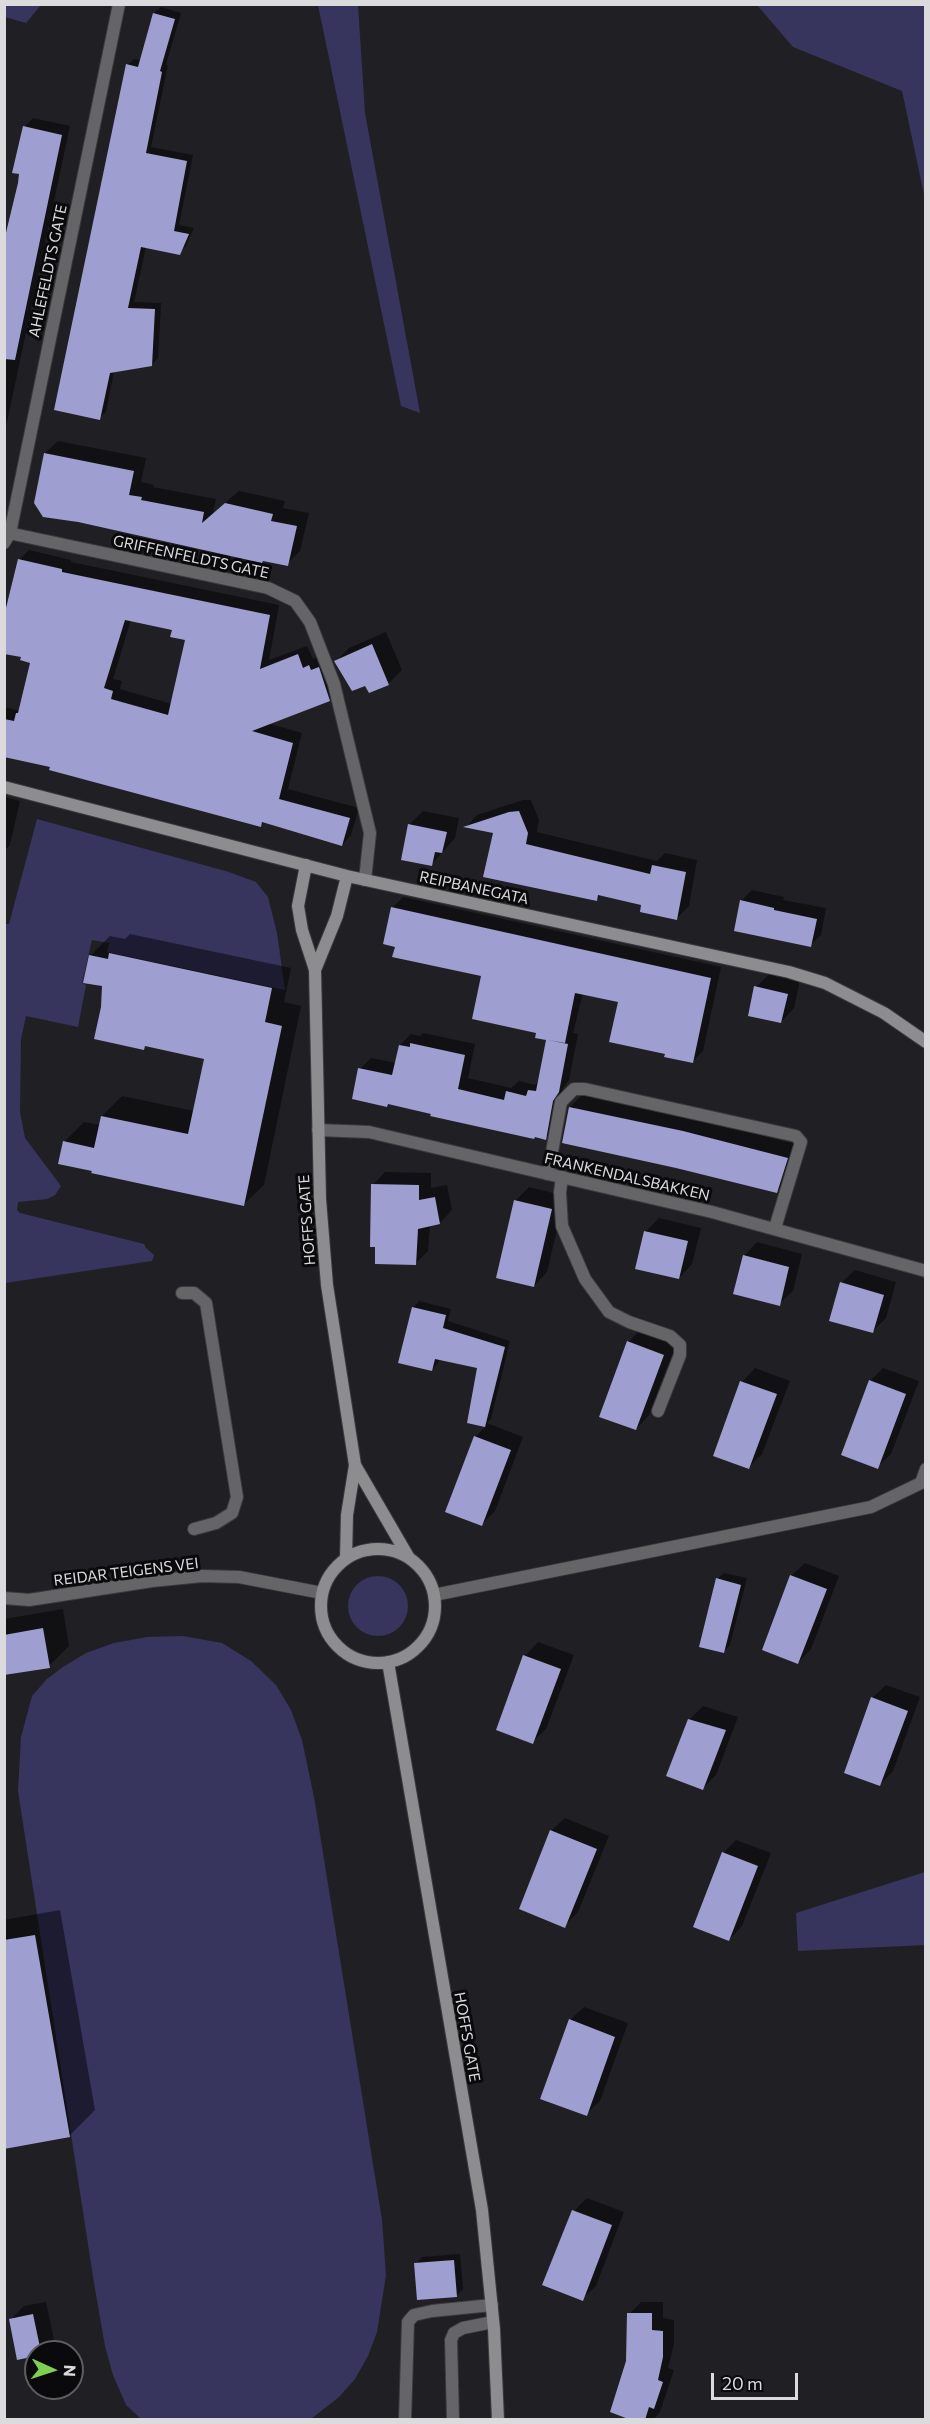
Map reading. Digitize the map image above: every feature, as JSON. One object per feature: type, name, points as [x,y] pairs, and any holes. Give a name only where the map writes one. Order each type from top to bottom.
[{"type":"main road","name":"REIPBANEGATA","points":[[4,787],[347,876],[789,972],[825,983],[884,1013],[926,1042]]},
{"type":"main road","name":"HOFFS GATE","points":[[306,865],[298,906],[302,930],[315,970],[320,1199],[327,1285],[355,1465],[347,1515],[346,1558]]},
{"type":"main road","name":"HOFFS GATE","points":[[315,970],[337,916],[347,876]]},
{"type":"main road","name":"HOFFS GATE","points":[[355,1465],[410,1558]]},
{"type":"main road","points":[[388,1549],[410,1558],[426,1574],[434,1594],[434,1617],[425,1638],[409,1654],[388,1662],[365,1662],[345,1653],[330,1636],[322,1616],[322,1593],[331,1573],[346,1558],[366,1550],[388,1549]]},
{"type":"main road","name":"HOFFS GATE","points":[[388,1662],[482,2210],[492,2305],[498,2420]]},
{"type":"street","name":"AHLEFELDTS GATE","points":[[6,536],[118,4]]},
{"type":"street","name":"GRIFFENFELDTS GATE","points":[[6,536],[268,588],[295,601],[309,622],[334,684],[370,833],[365,880]]},
{"type":"street","points":[[548,1174],[561,1102],[574,1089],[585,1089],[796,1136],[801,1142],[775,1228]]},
{"type":"street","name":"FRANKENDALSBAKKEN","points":[[318,1131],[369,1132],[775,1228],[926,1271]]},
{"type":"street","points":[[562,1177],[560,1192],[562,1226],[585,1279],[609,1312],[629,1322],[670,1336],[680,1345],[680,1355],[658,1411]]},
{"type":"street","points":[[182,1293],[194,1293],[206,1302],[237,1497],[232,1513],[216,1523],[194,1529]]},
{"type":"street","points":[[434,1594],[871,1507],[921,1483],[926,1469]]},
{"type":"street","name":"REIDAR TEIGENS VEI","points":[[4,1598],[29,1600],[152,1581],[202,1576],[239,1577],[322,1593]]},
{"type":"street","points":[[405,2420],[408,2322],[414,2315],[432,2311],[492,2305]]},
{"type":"street","points":[[453,2420],[451,2340],[454,2333],[463,2328],[493,2322]]},
{"type":"shaded area","points":[[4,5],[41,5],[26,23],[5,17]]},
{"type":"shaded area","points":[[318,5],[358,5],[365,113],[420,413],[401,406]]},
{"type":"shaded area","points":[[757,5],[925,5],[925,199],[902,91],[793,47]]},
{"type":"shaded area","points":[[37,819],[229,872],[256,882],[268,897],[277,933],[285,990],[107,952],[109,943],[92,940],[82,983],[86,985],[78,1027],[26,1016],[21,1039],[20,1112],[25,1138],[61,1186],[55,1195],[47,1199],[18,1202],[17,1210],[20,1213],[144,1244],[154,1255],[152,1261],[5,1283],[5,924],[9,924]]},
{"type":"shaded area","points":[[378,1576],[399,1585],[408,1606],[399,1627],[378,1636],[357,1627],[348,1606],[357,1585]]},
{"type":"shaded area","points":[[183,1636],[222,1643],[251,1661],[276,1685],[291,1710],[302,1740],[314,1797],[382,2220],[386,2275],[377,2332],[368,2356],[355,2379],[339,2397],[311,2419],[140,2418],[126,2405],[113,2375],[105,2346],[94,2283],[18,1791],[21,1737],[32,1696],[47,1679],[63,1667],[86,1653],[114,1643],[147,1637]]},
{"type":"shaded area","points":[[925,1872],[925,1945],[798,1951],[796,1913]]},
{"type":"building","points":[[153,13],[175,19],[160,71],[162,72],[146,153],[187,161],[174,231],[189,234],[180,255],[141,247],[128,308],[155,309],[152,366],[110,373],[100,420],[54,410],[126,64],[138,67]]},
{"type":"building","points":[[23,126],[62,135],[15,360],[4,359],[4,241],[18,183],[19,174],[12,173]]},
{"type":"building","points":[[44,453],[134,471],[129,495],[142,497],[141,500],[204,512],[202,523],[225,503],[273,514],[271,521],[297,526],[288,566],[263,561],[262,563],[78,522],[43,517],[34,503]]},
{"type":"building","points":[[18,559],[62,569],[62,572],[270,615],[260,669],[298,654],[303,668],[309,665],[311,670],[319,667],[330,701],[252,731],[293,743],[279,799],[350,818],[342,846],[262,822],[261,827],[49,770],[50,767],[4,757],[4,719],[14,721],[18,713],[30,663],[20,660],[21,657],[4,654],[4,616]],"holes":[[[125,620],[172,630],[170,637],[185,640],[168,715],[111,699],[113,691],[104,688]]]},
{"type":"building","points":[[372,644],[389,685],[369,693],[365,686],[352,691],[334,661]]},
{"type":"building","points":[[519,811],[528,833],[526,844],[650,874],[652,865],[686,872],[677,920],[640,912],[641,905],[598,895],[597,901],[483,877],[493,833],[463,827]]},
{"type":"building","points":[[408,824],[447,832],[442,853],[435,852],[432,866],[401,860]]},
{"type":"building","points":[[740,900],[817,919],[811,947],[734,931]]},
{"type":"building","points":[[391,907],[711,978],[693,1063],[664,1057],[665,1054],[609,1042],[618,1002],[575,993],[565,1043],[548,1040],[568,1044],[559,1092],[553,1101],[546,1140],[430,1116],[431,1114],[388,1104],[387,1107],[352,1099],[358,1068],[392,1075],[399,1045],[410,1047],[410,1043],[465,1055],[458,1089],[504,1100],[506,1091],[526,1096],[528,1090],[536,1091],[546,1040],[535,1038],[536,1033],[472,1019],[481,976],[392,957],[395,947],[383,944]]},
{"type":"building","points":[[109,953],[272,988],[265,1022],[282,1026],[244,1206],[58,1164],[63,1141],[94,1148],[101,1116],[188,1134],[204,1059],[145,1046],[144,1050],[94,1039],[101,1007],[102,986],[83,983],[89,955],[108,959]]},
{"type":"building","points":[[754,986],[788,994],[781,1023],[748,1016]]},
{"type":"building","points":[[569,1107],[683,1131],[788,1158],[777,1193],[562,1143]]},
{"type":"building","points":[[371,1184],[419,1185],[419,1200],[435,1197],[440,1224],[418,1229],[416,1265],[375,1264],[375,1247],[370,1247]]},
{"type":"building","points":[[514,1200],[552,1209],[534,1287],[496,1278]]},
{"type":"building","points":[[644,1231],[688,1241],[679,1279],[635,1269]]},
{"type":"building","points":[[743,1255],[789,1267],[780,1306],[733,1294]]},
{"type":"building","points":[[840,1282],[884,1295],[873,1333],[829,1321]]},
{"type":"building","points":[[412,1307],[446,1315],[443,1328],[505,1347],[485,1427],[467,1423],[477,1368],[435,1359],[432,1371],[398,1363]]},
{"type":"building","points":[[627,1341],[664,1355],[636,1430],[599,1417]]},
{"type":"building","points":[[869,1380],[906,1394],[878,1469],[841,1455]]},
{"type":"building","points":[[740,1381],[777,1394],[749,1469],[713,1456]]},
{"type":"building","points":[[474,1436],[511,1450],[482,1526],[445,1512]]},
{"type":"building","points":[[790,1575],[827,1589],[798,1664],[762,1650]]},
{"type":"building","points":[[716,1578],[741,1585],[724,1653],[699,1647]]},
{"type":"building","points":[[43,1628],[50,1668],[4,1675],[4,1635]]},
{"type":"building","points":[[523,1655],[561,1669],[533,1744],[496,1730]]},
{"type":"building","points":[[871,1697],[908,1711],[880,1786],[844,1773]]},
{"type":"building","points":[[688,1719],[726,1730],[703,1790],[666,1776]]},
{"type":"building","points":[[550,1830],[597,1849],[565,1928],[519,1909]]},
{"type":"building","points":[[722,1852],[758,1866],[729,1941],[693,1927]]},
{"type":"building","points":[[35,1935],[70,2137],[4,2149],[4,1940]]},
{"type":"building","points":[[569,2019],[615,2037],[587,2116],[540,2099]]},
{"type":"building","points":[[572,2210],[612,2225],[583,2301],[542,2285]]},
{"type":"building","points":[[454,2260],[457,2297],[417,2300],[414,2263]]},
{"type":"building","points":[[627,2313],[652,2313],[652,2330],[663,2331],[663,2357],[658,2380],[663,2382],[654,2409],[649,2407],[645,2420],[631,2420],[610,2412],[626,2361]]},
{"type":"building","points":[[33,2314],[38,2340],[24,2340],[24,2359],[17,2360],[9,2319]]}]
